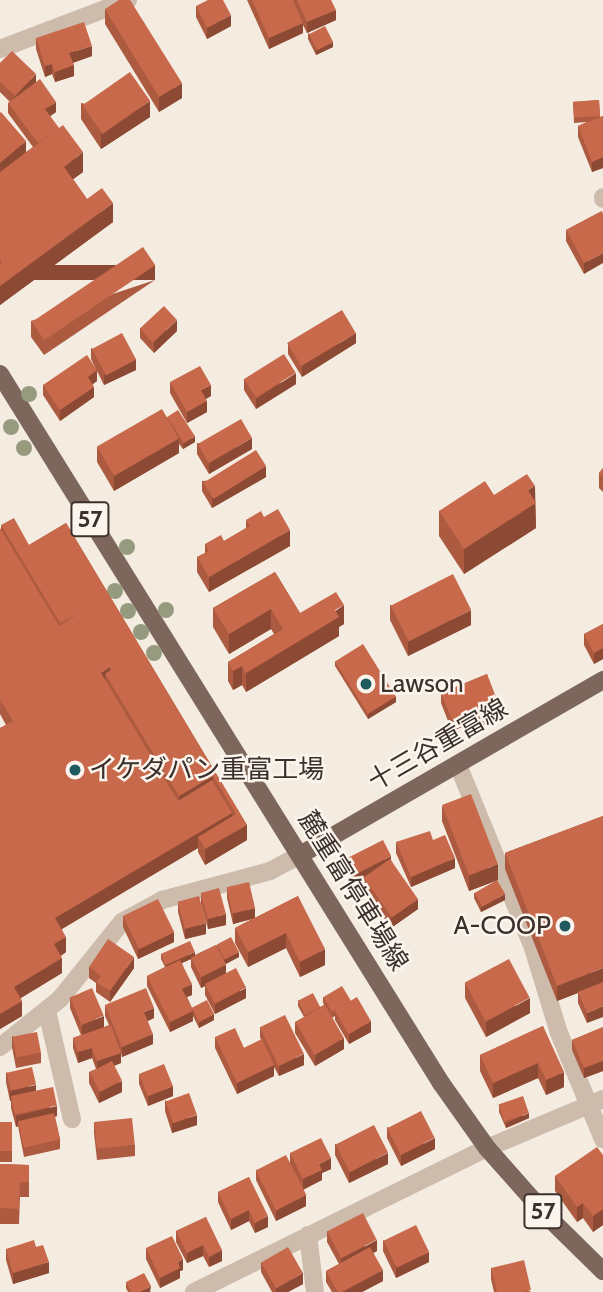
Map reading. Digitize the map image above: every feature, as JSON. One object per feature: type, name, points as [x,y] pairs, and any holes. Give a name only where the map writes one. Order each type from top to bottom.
[{"type":"main road","name":"麓重富停車場線","points":[[0,374],[441,1083],[487,1148],[549,1218],[603,1270]]},
{"type":"main road","name":"十三谷重富線","points":[[300,855],[603,680]]},
{"type":"street","points":[[0,49],[128,0]]},
{"type":"street","points":[[458,765],[533,948],[559,1033],[595,1102],[603,1139]]},
{"type":"street","points":[[0,1047],[47,1011],[122,922],[162,900],[270,871],[300,855]]},
{"type":"street","points":[[47,1011],[72,1119]]},
{"type":"street","points":[[194,1292],[487,1148],[595,1102]]},
{"type":"street","points":[[308,1235],[315,1292]]},
{"type":"building","points":[[119,0],[130,0],[182,83],[159,97],[105,9]]},
{"type":"building","points":[[208,0],[223,0],[231,15],[207,28],[196,6]]},
{"type":"building","points":[[252,0],[293,0],[303,23],[269,38]]},
{"type":"building","points":[[297,0],[331,0],[336,10],[307,22]]},
{"type":"building","points":[[84,22],[92,46],[69,53],[74,65],[55,72],[52,64],[45,66],[36,38]]},
{"type":"building","points":[[325,26],[333,42],[317,50],[309,34]]},
{"type":"building","points":[[12,51],[36,74],[15,96],[0,82],[0,63]]},
{"type":"building","points":[[130,72],[150,101],[103,134],[82,105]]},
{"type":"building","points":[[40,79],[56,102],[45,109],[59,128],[38,143],[8,103]]},
{"type":"building","points":[[599,100],[600,116],[574,118],[573,102]]},
{"type":"building","points":[[0,113],[26,141],[0,163]]},
{"type":"building","points":[[603,116],[603,157],[592,162],[578,126]]},
{"type":"building","points":[[63,125],[83,152],[64,167],[87,199],[102,188],[113,203],[0,286],[0,172]]},
{"type":"building","points":[[602,211],[603,253],[584,263],[566,230]]},
{"type":"building","points":[[143,247],[155,265],[44,340],[32,322]]},
{"type":"building","points":[[164,306],[177,320],[153,342],[140,329]]},
{"type":"building","points":[[342,310],[356,333],[301,366],[287,343]]},
{"type":"building","points":[[122,333],[136,359],[106,375],[92,349]]},
{"type":"building","points":[[284,354],[296,373],[256,398],[244,379]]},
{"type":"building","points":[[87,355],[97,370],[88,377],[94,387],[60,410],[43,385]]},
{"type":"building","points":[[200,366],[211,385],[201,390],[207,401],[187,412],[170,382]]},
{"type":"building","points":[[162,409],[179,438],[114,476],[97,446]]},
{"type":"building","points":[[178,410],[195,436],[184,443],[167,417]]},
{"type":"building","points":[[241,419],[252,438],[209,463],[198,444]]},
{"type":"building","points":[[256,450],[266,466],[213,499],[203,483]]},
{"type":"building","points":[[527,474],[535,486],[528,490],[536,503],[464,549],[439,511],[485,481],[494,495]]},
{"type":"building","points":[[278,509],[290,530],[209,577],[197,557],[209,551],[205,544],[221,535],[224,541],[250,526],[246,520],[261,511],[264,517]]},
{"type":"building","name":"イケダパン重富工場","points":[[14,518],[29,545],[66,523],[247,825],[205,849],[198,837],[236,814],[213,776],[179,796],[105,674],[111,670],[110,667],[101,673],[178,801],[212,780],[232,813],[55,918],[66,937],[54,944],[62,958],[14,987],[22,1001],[0,1014],[0,728],[13,721],[0,699],[0,528],[59,626],[78,614],[60,623],[1,525]]},
{"type":"building","points":[[275,572],[300,613],[336,592],[344,605],[335,610],[339,617],[246,673],[242,666],[233,671],[228,662],[283,629],[271,609],[229,634],[213,608]]},
{"type":"building","points":[[453,574],[471,610],[409,641],[391,606]]},
{"type":"building","points":[[603,624],[603,648],[594,653],[584,634]]},
{"type":"building","name":"Lawson","points":[[363,644],[396,697],[368,714],[335,661]]},
{"type":"building","points":[[487,674],[501,710],[484,716],[481,709],[452,720],[441,693]]},
{"type":"building","points":[[471,794],[498,864],[469,875],[442,805]]},
{"type":"building","name":"A-COOP","points":[[603,816],[603,968],[557,986],[505,853]]},
{"type":"building","points":[[430,831],[433,840],[445,835],[455,858],[411,877],[396,842]]},
{"type":"building","points":[[383,840],[391,856],[354,875],[346,859]]},
{"type":"building","points":[[390,859],[418,899],[392,917],[364,877]]},
{"type":"building","points":[[497,880],[505,894],[482,907],[474,893]]},
{"type":"building","points":[[249,882],[255,908],[233,913],[227,887]]},
{"type":"building","points":[[219,888],[226,914],[208,919],[201,893]]},
{"type":"building","points":[[199,896],[206,923],[185,929],[178,902]]},
{"type":"building","points":[[298,896],[325,949],[300,962],[286,933],[248,952],[235,928]]},
{"type":"building","points":[[158,899],[174,932],[139,949],[123,916]]},
{"type":"building","points":[[231,937],[239,952],[225,960],[217,945]]},
{"type":"building","points":[[108,939],[134,957],[110,991],[96,982],[101,976],[89,967]]},
{"type":"building","points":[[190,941],[195,952],[166,965],[161,954]]},
{"type":"building","points":[[216,945],[226,965],[201,977],[191,958]]},
{"type":"building","points":[[509,959],[530,998],[486,1021],[465,982]]},
{"type":"building","points":[[180,960],[192,984],[182,989],[193,1011],[170,1022],[147,976]]},
{"type":"building","points":[[236,968],[246,988],[215,1003],[205,984]]},
{"type":"building","points":[[603,982],[603,1006],[587,1013],[578,992]]},
{"type":"building","points":[[342,986],[351,1001],[332,1012],[323,997]]},
{"type":"building","points":[[92,988],[104,1016],[82,1025],[70,997]]},
{"type":"building","points":[[146,988],[154,1008],[144,1012],[153,1034],[122,1047],[105,1005]]},
{"type":"building","points":[[313,993],[320,1007],[305,1015],[298,1001]]},
{"type":"building","points":[[357,997],[371,1021],[348,1034],[334,1010]]},
{"type":"building","points":[[207,1000],[214,1014],[199,1022],[192,1008]]},
{"type":"building","points":[[325,1005],[344,1038],[315,1055],[296,1022]]},
{"type":"building","points":[[285,1015],[304,1054],[279,1066],[260,1027]]},
{"type":"building","points":[[111,1025],[121,1053],[97,1061],[92,1048],[78,1052],[73,1038]]},
{"type":"building","points":[[543,1026],[564,1072],[546,1080],[538,1063],[493,1083],[480,1055]]},
{"type":"building","points":[[603,1027],[603,1061],[584,1068],[572,1040]]},
{"type":"building","points":[[235,1028],[244,1048],[262,1039],[274,1065],[237,1083],[215,1037]]},
{"type":"building","points":[[37,1032],[41,1053],[16,1057],[12,1037]]},
{"type":"building","points":[[112,1061],[122,1081],[100,1092],[90,1072]]},
{"type":"building","points":[[164,1064],[173,1086],[148,1096],[139,1074]]},
{"type":"building","points":[[32,1067],[36,1085],[11,1090],[7,1073]]},
{"type":"building","points":[[53,1087],[57,1106],[15,1115],[11,1096]]},
{"type":"building","points":[[189,1093],[197,1115],[173,1123],[166,1102]]},
{"type":"building","points":[[523,1096],[529,1113],[504,1121],[498,1104]]},
{"type":"building","points":[[421,1111],[435,1138],[401,1155],[387,1128]]},
{"type":"building","points":[[54,1113],[60,1139],[24,1148],[18,1121]]},
{"type":"building","points":[[132,1118],[135,1145],[97,1149],[94,1122]]},
{"type":"building","points":[[0,1122],[12,1122],[12,1151],[0,1151]]},
{"type":"building","points":[[374,1125],[388,1153],[350,1172],[336,1145]]},
{"type":"building","points":[[321,1138],[331,1158],[319,1164],[322,1170],[303,1179],[290,1153]]},
{"type":"building","points":[[597,1147],[603,1155],[603,1209],[593,1216],[583,1203],[577,1207],[555,1176]]},
{"type":"building","points":[[286,1155],[306,1195],[276,1211],[256,1170]]},
{"type":"building","points":[[0,1164],[29,1165],[29,1182],[20,1182],[19,1209],[0,1208]]},
{"type":"building","points":[[249,1177],[268,1216],[255,1223],[249,1210],[231,1219],[218,1192]]},
{"type":"building","points":[[363,1213],[377,1240],[341,1258],[327,1231]]},
{"type":"building","points":[[206,1217],[222,1250],[209,1257],[203,1245],[187,1253],[176,1231]]},
{"type":"building","points":[[416,1225],[429,1252],[397,1268],[384,1241]]},
{"type":"building","points":[[172,1236],[183,1259],[178,1262],[180,1268],[160,1278],[146,1248]]},
{"type":"building","points":[[34,1240],[36,1247],[43,1245],[49,1262],[13,1273],[6,1249]]},
{"type":"building","points":[[288,1247],[303,1273],[276,1288],[261,1262]]},
{"type":"building","points":[[370,1247],[383,1270],[338,1292],[326,1271]]},
{"type":"building","points":[[524,1260],[531,1290],[497,1292],[491,1268]]},
{"type":"building","points":[[144,1273],[151,1286],[140,1292],[131,1292],[126,1282]]},
{"type":"place","name":"Lawson","points":[[366,684]]},
{"type":"place","name":"イケダパン重富工場","points":[[75,770]]},
{"type":"place","name":"A-COOP","points":[[565,926]]}]
